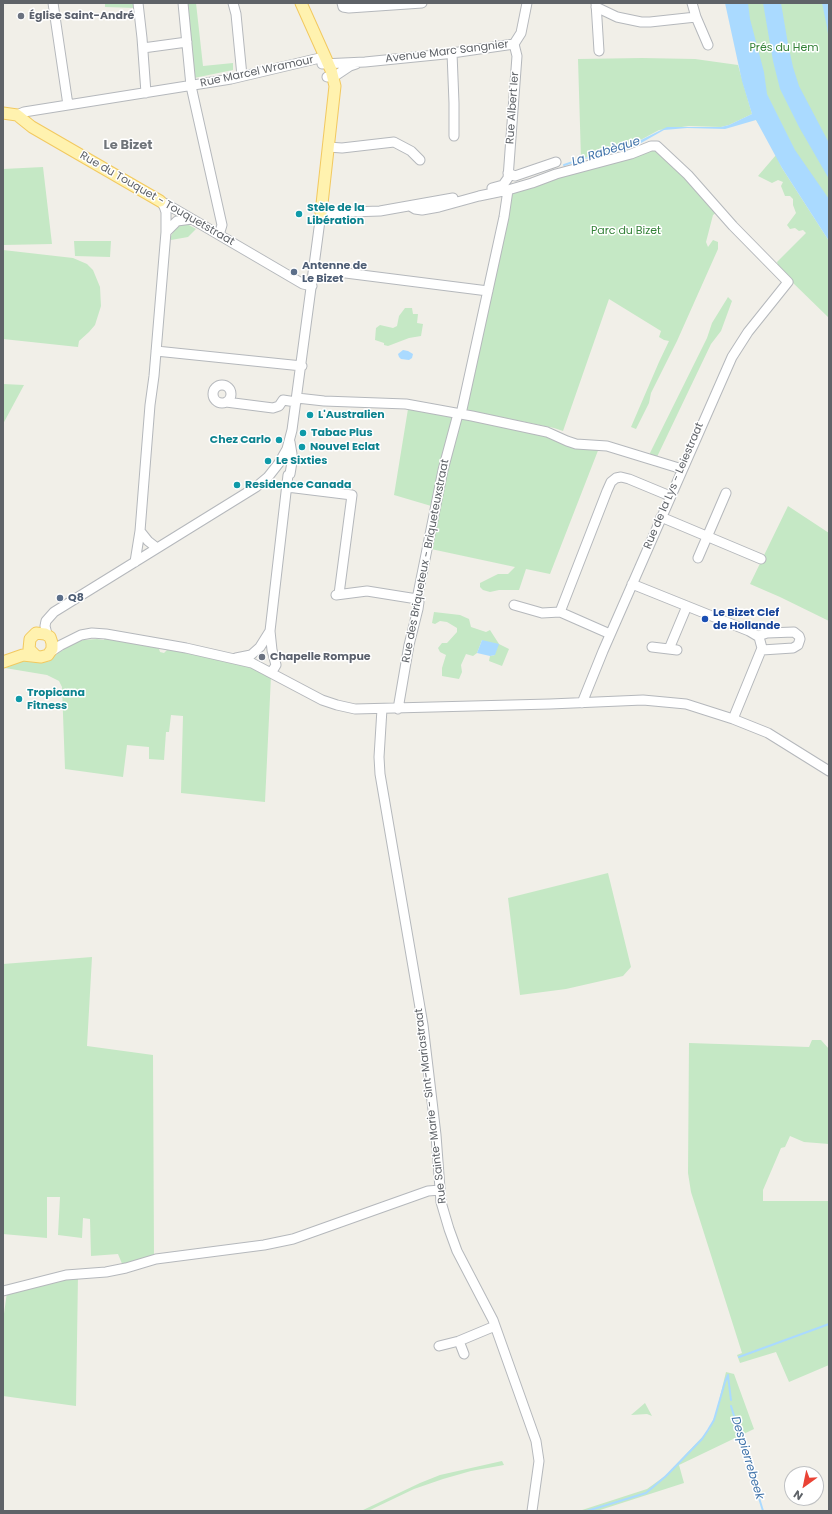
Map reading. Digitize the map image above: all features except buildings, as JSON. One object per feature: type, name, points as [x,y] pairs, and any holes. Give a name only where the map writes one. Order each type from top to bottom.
[{"type":"main road","points":[[302,6],[306,22],[335,89],[321,213]]},
{"type":"main road","points":[[3,113],[17,115]]},
{"type":"main road","name":"Rue du Touquet - Touquetstraat","points":[[17,115],[32,127],[160,202]]},
{"type":"main road","points":[[38,633],[48,636],[53,645],[50,653],[43,657],[23,655],[3,662],[23,648],[38,633]]},
{"type":"main road","points":[[31,639],[29,649],[36,656]]},
{"type":"street","points":[[53,3],[68,105]]},
{"type":"street","points":[[138,3],[146,93]]},
{"type":"street","points":[[183,3],[191,86],[222,225],[219,235]]},
{"type":"street","points":[[233,3],[236,14],[242,76]]},
{"type":"street","points":[[342,3],[343,6],[349,8],[422,3]]},
{"type":"street","name":"Avenue Marc Sangnier","points":[[330,77],[350,66],[361,63],[452,53],[514,44],[521,33],[527,3]]},
{"type":"street","points":[[692,3],[696,17],[708,45]]},
{"type":"street","points":[[596,5],[618,17],[641,22],[666,21],[696,17]]},
{"type":"street","points":[[596,5],[599,51]]},
{"type":"street","points":[[143,48],[187,42]]},
{"type":"street","name":"Rue Albert Ier","points":[[508,173],[517,56],[514,44]]},
{"type":"street","points":[[452,53],[454,136]]},
{"type":"street","name":"Rue Marcel Wramour","points":[[17,115],[24,112],[191,86],[323,61]]},
{"type":"street","name":"Avenue Marc Sangnier","points":[[323,61],[361,63]]},
{"type":"street","points":[[328,147],[342,148],[394,142],[411,151],[420,160]]},
{"type":"street","name":"Rue de la Lys - Leiestraat","points":[[508,190],[556,174],[609,160],[651,146],[657,146],[688,175],[733,226],[788,282],[748,332],[732,357],[610,634],[582,703]]},
{"type":"street","points":[[556,162],[515,176],[508,173],[506,182],[501,186],[451,198],[375,211],[321,213],[302,366],[289,441],[284,454],[275,468],[265,480],[256,487],[54,612],[46,621],[45,626],[48,636],[58,639],[101,633],[233,658],[252,659],[273,668],[295,685],[316,697],[337,706],[355,709],[643,700],[686,704],[733,718],[768,733],[829,771]]},
{"type":"street","points":[[410,206],[418,210],[428,210],[478,196],[508,190]]},
{"type":"street","name":"Rue des Briqueteux - Briqueteuxstraat","points":[[398,708],[409,645],[418,609],[419,602],[416,599],[443,470],[460,414],[504,217],[508,190]]},
{"type":"street","points":[[135,562],[140,531],[166,232],[166,212],[164,206],[160,202]]},
{"type":"street","name":"Rue du Touquet - Touquetstraat","points":[[160,202],[168,205],[303,284],[312,286]]},
{"type":"street","points":[[166,232],[177,221],[192,219]]},
{"type":"street","points":[[314,269],[488,291]]},
{"type":"street","points":[[156,351],[302,366]]},
{"type":"street","points":[[226,402],[273,408],[279,406],[283,400],[406,404],[547,432],[576,444],[607,446],[682,470]]},
{"type":"street","points":[[273,668],[270,631],[288,475],[290,474],[292,457],[289,441]]},
{"type":"street","points":[[275,468],[288,475]]},
{"type":"street","points":[[560,612],[611,482],[616,478],[621,477],[670,496]]},
{"type":"street","points":[[287,487],[352,495],[337,594],[367,591],[416,599]]},
{"type":"street","points":[[698,558],[726,493]]},
{"type":"street","points":[[661,517],[761,559]]},
{"type":"street","points":[[140,531],[148,541],[158,548]]},
{"type":"street","points":[[632,584],[758,636],[761,641],[762,650],[733,718]]},
{"type":"street","points":[[514,605],[542,613],[560,612],[610,634]]},
{"type":"street","points":[[652,647],[673,650],[687,606]]},
{"type":"street","points":[[31,639],[43,617],[47,613],[54,612]]},
{"type":"street","points":[[252,659],[270,631]]},
{"type":"street","points":[[758,636],[767,633],[794,632],[800,639],[798,645],[793,648],[762,650]]},
{"type":"street","points":[[50,653],[75,637]]},
{"type":"street","points":[[260,647],[265,647],[272,650]]},
{"type":"street","name":"Rue Sainte-Marie - Sint-Mariastraat","points":[[382,709],[379,757],[380,774],[423,1025],[436,1135],[441,1202],[457,1251],[495,1326],[538,1449],[539,1462],[532,1511]]},
{"type":"street","points":[[3,1291],[66,1275],[106,1272],[156,1259],[264,1245],[293,1239],[428,1191],[440,1190]]},
{"type":"street","points":[[439,1346],[460,1341],[495,1326]]},
{"type":"street","points":[[460,1341],[464,1354]]},
{"type":"green space","points":[[105,3],[135,3],[135,8],[105,7]]},
{"type":"green space","points":[[188,3],[196,3],[203,66],[233,63],[233,70],[194,78]]},
{"type":"green space","name":"Prés du Hem","points":[[727,3],[829,3],[829,229],[756,120]]},
{"type":"green space","points":[[578,59],[695,59],[738,65],[752,114],[729,125],[721,127],[689,126],[659,130],[633,144],[581,159]]},
{"type":"green space","name":"Parc du Bizet","points":[[653,148],[666,156],[717,212],[713,215],[706,242],[708,247],[713,240],[718,242],[718,249],[677,341],[651,393],[649,403],[636,429],[631,427],[669,341],[659,337],[661,331],[609,299],[563,431],[462,409],[493,290],[513,190]]},
{"type":"green space","points":[[776,155],[782,168],[829,241],[829,318],[790,280],[777,262],[806,233],[803,230],[799,231],[795,228],[790,229],[787,225],[796,213],[793,205],[793,199],[790,196],[785,196],[781,186],[783,182],[778,180],[772,183],[758,176]]},
{"type":"green space","points":[[43,167],[52,244],[3,245],[3,169]]},
{"type":"green space","points":[[187,224],[196,229],[188,237],[171,240],[171,236],[175,229],[181,225]]},
{"type":"green space","points":[[74,241],[111,241],[110,257],[75,256]]},
{"type":"green space","points":[[3,250],[73,258],[87,264],[93,270],[100,287],[101,306],[95,325],[79,341],[78,347],[3,339]]},
{"type":"green space","points":[[728,297],[732,301],[721,331],[711,344],[656,459],[648,457],[707,338],[712,323]]},
{"type":"green space","points":[[405,308],[412,308],[413,314],[418,314],[417,323],[423,324],[421,336],[409,338],[388,346],[375,340],[376,328],[380,325],[393,328],[397,326],[399,316]]},
{"type":"green space","points":[[3,384],[24,385],[3,424]]},
{"type":"green space","points":[[408,409],[463,419],[465,417],[599,448],[550,574],[526,569],[519,590],[499,590],[490,592],[483,590],[480,587],[480,583],[498,574],[508,574],[515,567],[431,549],[438,508],[394,495]]},
{"type":"green space","points":[[788,506],[829,533],[829,621],[750,584]]},
{"type":"green space","points":[[434,612],[460,615],[469,619],[471,627],[486,632],[490,630],[499,644],[509,649],[502,666],[489,661],[490,656],[495,655],[482,640],[477,653],[473,656],[466,654],[461,665],[462,672],[459,679],[442,676],[442,668],[446,655],[440,652],[438,648],[442,643],[447,643],[457,632],[457,628],[447,622],[440,621],[435,624],[432,623]]},
{"type":"green space","points":[[105,636],[158,646],[160,652],[164,653],[168,649],[248,666],[271,676],[265,802],[181,793],[183,716],[171,715],[169,732],[166,732],[164,760],[149,759],[149,747],[127,745],[123,777],[65,769],[62,687],[59,681],[47,675],[5,668],[21,661],[41,663],[50,661],[54,656],[72,644],[83,640],[104,640]]},
{"type":"green space","points":[[608,873],[631,967],[623,976],[566,989],[520,995],[508,898]]},
{"type":"green space","points":[[92,957],[87,1046],[153,1055],[154,1257],[123,1266],[118,1254],[91,1256],[90,1219],[83,1218],[82,1238],[58,1235],[60,1197],[47,1197],[47,1238],[3,1234],[3,964]]},
{"type":"green space","points":[[812,1040],[821,1040],[829,1049],[829,1144],[804,1142],[790,1136],[785,1147],[781,1148],[763,1190],[763,1201],[829,1201],[829,1365],[789,1382],[776,1352],[740,1363],[737,1355],[742,1353],[691,1192],[688,1173],[689,1043],[809,1047]]},
{"type":"green space","points":[[78,1275],[76,1406],[3,1396],[3,1321],[7,1292]]},
{"type":"green space","points":[[726,1372],[734,1374],[754,1429],[679,1465],[684,1483],[597,1511],[579,1511],[647,1489],[665,1476],[709,1430],[716,1413]]},
{"type":"green space","points":[[645,1403],[652,1416],[647,1414],[631,1415]]},
{"type":"green space","points":[[502,1461],[504,1465],[471,1471],[443,1479],[414,1489],[368,1511],[361,1511],[440,1475]]},
{"type":"water","points":[[725,3],[748,3],[750,19],[764,72],[767,94],[795,150],[829,199],[829,241],[782,168],[756,120],[725,129],[687,128],[664,130],[634,147],[581,160],[633,144],[667,127],[721,127],[729,125],[752,114],[742,81]]},
{"type":"water","points":[[763,3],[781,3],[788,44],[799,86],[829,143],[829,179],[799,127],[780,89],[773,61]]},
{"type":"water","points":[[822,3],[829,3],[829,41],[827,27]]},
{"type":"water","points":[[403,350],[413,354],[412,358],[409,360],[401,359],[398,354]]},
{"type":"water","points":[[482,640],[499,644],[495,655],[490,656],[477,653]]},
{"type":"waterway","name":"La Rabèque","points":[[564,165],[582,159]]},
{"type":"waterway","points":[[739,1357],[829,1324]]},
{"type":"waterway","points":[[587,1511],[646,1493],[666,1476],[702,1439],[708,1430],[714,1420],[728,1375]]},
{"type":"waterway","name":"Despierrebeek","points":[[728,1376],[731,1400]]},
{"type":"waterway","name":"Despierrebeek","points":[[731,1406],[763,1511]]},
{"type":"place","name":"Église Saint-André","points":[[21,16]]},
{"type":"place","name":"Stèle de la Libération","points":[[299,214]]},
{"type":"place","name":"Antenne de Le Bizet","points":[[294,272]]},
{"type":"place","name":"L'Australien","points":[[310,415]]},
{"type":"place","name":"Tabac Plus","points":[[303,433]]},
{"type":"place","name":"Chez Carlo","points":[[279,440]]},
{"type":"place","name":"Nouvel Eclat","points":[[302,447]]},
{"type":"place","name":"Le Sixties","points":[[268,461]]},
{"type":"place","name":"Residence Canada","points":[[237,485]]},
{"type":"place","name":"Q8","points":[[60,598]]},
{"type":"place","name":"Le Bizet Clef de Hollande","points":[[705,619]]},
{"type":"place","name":"Chapelle Rompue","points":[[262,657]]},
{"type":"place","name":"Tropicana Fitness","points":[[19,699]]},
{"type":"district","name":"Le Bizet","points":[[128,146]]}]
